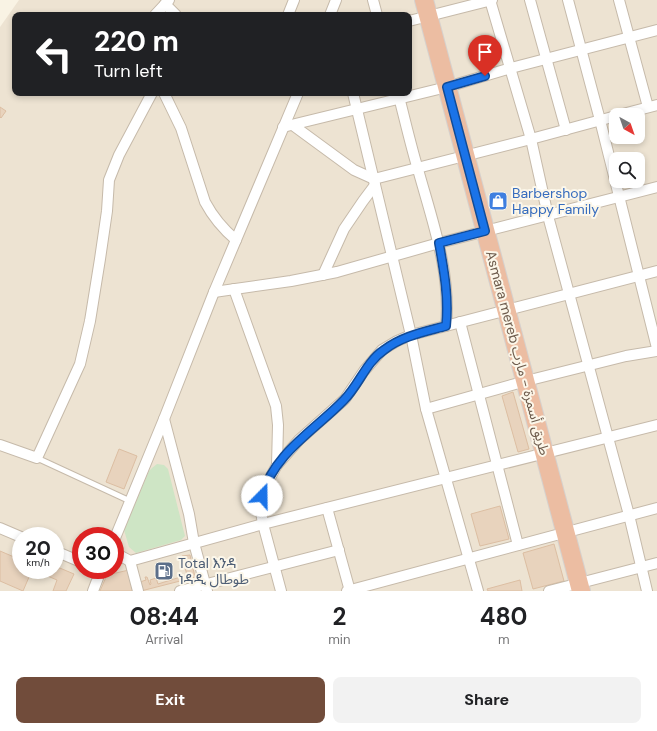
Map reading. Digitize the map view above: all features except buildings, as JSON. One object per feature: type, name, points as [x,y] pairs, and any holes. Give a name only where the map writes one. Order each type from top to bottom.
[{"type":"highway","name":"Asmara mereb طريق أسمرة - مارب","points":[[426,8],[580,587]]},
{"type":"street","points":[[289,12],[294,0]]},
{"type":"street","points":[[331,12],[336,0]]},
{"type":"street","points":[[373,0],[376,12]]},
{"type":"street","points":[[412,19],[426,8],[491,0],[531,139],[548,216],[629,515],[647,591]]},
{"type":"street","points":[[530,0],[566,130]]},
{"type":"street","points":[[568,0],[620,197],[638,276],[657,348]]},
{"type":"street","points":[[619,0],[628,38],[653,106]]},
{"type":"street","points":[[159,12],[167,2],[174,12]]},
{"type":"street","points":[[412,94],[447,87],[510,68],[657,30]]},
{"type":"street","points":[[0,445],[37,458],[80,364],[90,321],[100,260],[107,211],[109,180],[119,155],[150,96]]},
{"type":"street","points":[[165,96],[180,128],[205,202],[219,223],[236,240]]},
{"type":"street","points":[[119,527],[214,292],[297,96]]},
{"type":"street","points":[[354,96],[411,335],[426,409],[478,591]]},
{"type":"street","points":[[283,127],[294,126],[357,110],[399,96],[417,168],[439,243],[447,286],[448,308],[446,326]]},
{"type":"street","points":[[323,275],[344,229],[374,182],[417,168],[609,118]]},
{"type":"street","points":[[294,126],[354,170],[374,182]]},
{"type":"street","points":[[214,292],[323,275],[368,264],[439,243],[657,187]]},
{"type":"street","points":[[281,591],[276,566],[263,524],[260,505],[265,487],[277,465],[299,440],[345,399],[364,371],[382,350],[411,335],[657,271]]},
{"type":"street","points":[[234,289],[276,406],[278,425],[277,465]]},
{"type":"street","points":[[460,322],[518,545]]},
{"type":"street","points":[[426,409],[526,381],[626,356],[657,351]]},
{"type":"street","points":[[164,419],[206,588]]},
{"type":"street","points":[[124,558],[130,561],[263,524],[657,425]]},
{"type":"street","points":[[327,508],[349,591],[657,508]]},
{"type":"street","points":[[0,528],[12,533]]},
{"type":"street","points":[[180,591],[206,588],[276,566],[339,550]]},
{"type":"street","points":[[130,561],[138,591]]},
{"type":"street","points":[[549,591],[580,587],[657,563]]},
{"type":"street","points":[[93,591],[98,579]]},
{"type":"lane","points":[[37,458],[130,501]]},
{"type":"shaded area","points":[[19,0],[657,0],[657,591],[0,591],[0,27]]},
{"type":"green space","points":[[157,464],[164,465],[168,469],[185,536],[181,540],[136,553],[129,547],[124,530],[149,471]]},
{"type":"place","name":"Barbershop Happy Family","points":[[498,201]]},
{"type":"place","name":"Total እንዳ ነዳዲ طوطال","points":[[164,571]]},
{"type":"route","points":[[262,496],[265,487],[277,465],[299,440],[345,399],[364,371],[382,350],[411,335],[446,326],[448,308],[447,286],[439,243],[485,231],[447,87],[485,76]]}]
